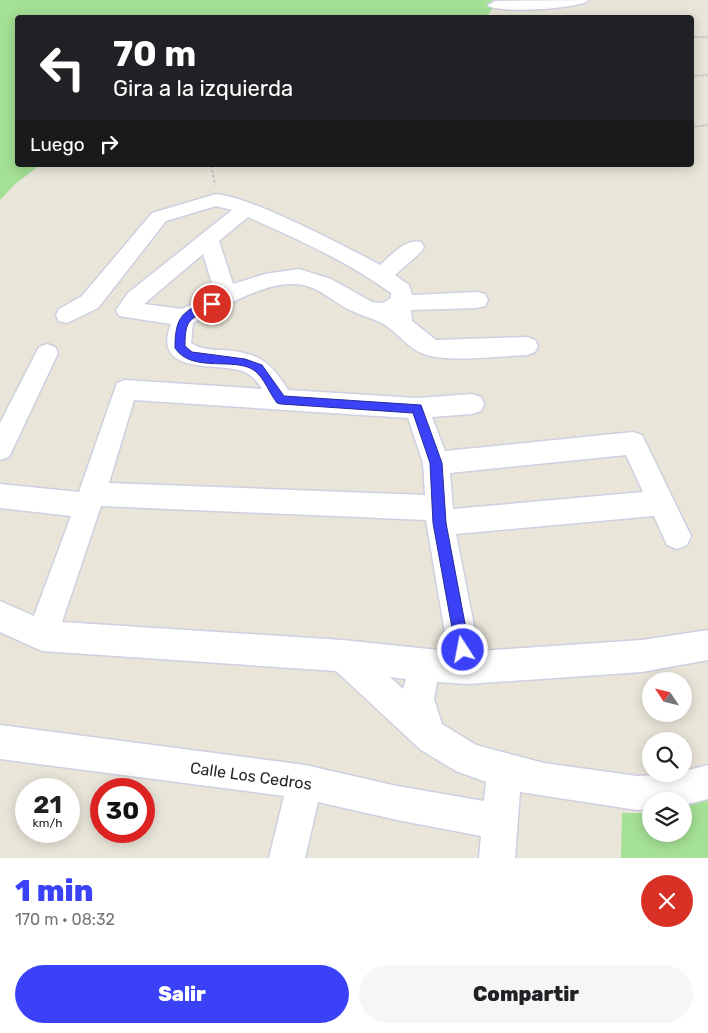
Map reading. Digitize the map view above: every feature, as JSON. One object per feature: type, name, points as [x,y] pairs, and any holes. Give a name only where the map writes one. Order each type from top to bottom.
[{"type":"street","points":[[495,5],[539,4],[582,0]]},
{"type":"street","points":[[67,315],[90,302],[159,217],[187,207],[216,200],[232,202],[307,235],[381,275],[400,290],[402,297],[389,308]]},
{"type":"street","points":[[185,318],[127,310],[136,299],[246,208]]},
{"type":"street","points":[[208,239],[227,297]]},
{"type":"street","points":[[381,275],[414,247]]},
{"type":"street","points":[[281,400],[258,368],[245,363],[204,359],[189,355],[180,348],[180,327],[185,318],[227,297],[276,278],[304,277],[326,286],[363,308],[389,308],[477,300]]},
{"type":"street","points":[[389,308],[420,343],[436,349],[527,346]]},
{"type":"street","points":[[0,449],[47,353]]},
{"type":"street","points":[[42,636],[90,499],[125,390],[417,408],[472,404]]},
{"type":"street","points":[[417,408],[436,463],[439,515],[467,668]]},
{"type":"street","points":[[436,463],[633,443],[676,536]]},
{"type":"street","points":[[0,496],[439,515],[661,503]]},
{"type":"street","points":[[0,616],[42,636],[342,656],[428,666],[467,668],[642,656],[708,645]]},
{"type":"street","points":[[342,656],[432,738],[468,759],[504,771],[544,780],[637,793],[671,791],[708,782]]},
{"type":"street","points":[[428,666],[418,682],[417,698],[419,713],[432,738]]},
{"type":"street","name":"Calle Los Cedros","points":[[0,742],[305,782],[397,803],[500,822]]},
{"type":"street","points":[[497,858],[504,771]]},
{"type":"street","points":[[286,858],[305,782]]},
{"type":"path","points":[[694,37],[708,37]]},
{"type":"path","points":[[694,76],[708,74]]},
{"type":"path","points":[[694,127],[708,125]]},
{"type":"green space","points":[[0,0],[492,0],[494,6],[488,15],[15,15],[15,167],[37,167],[14,185],[0,200]]},
{"type":"green space","points":[[708,799],[708,858],[621,858],[622,813],[642,813],[642,842],[692,842],[692,804]]},
{"type":"route","points":[[212,304],[185,318],[180,327],[180,348],[189,355],[204,359],[245,363],[258,368],[275,389],[281,400],[417,408],[436,463],[440,523],[463,650]]}]
